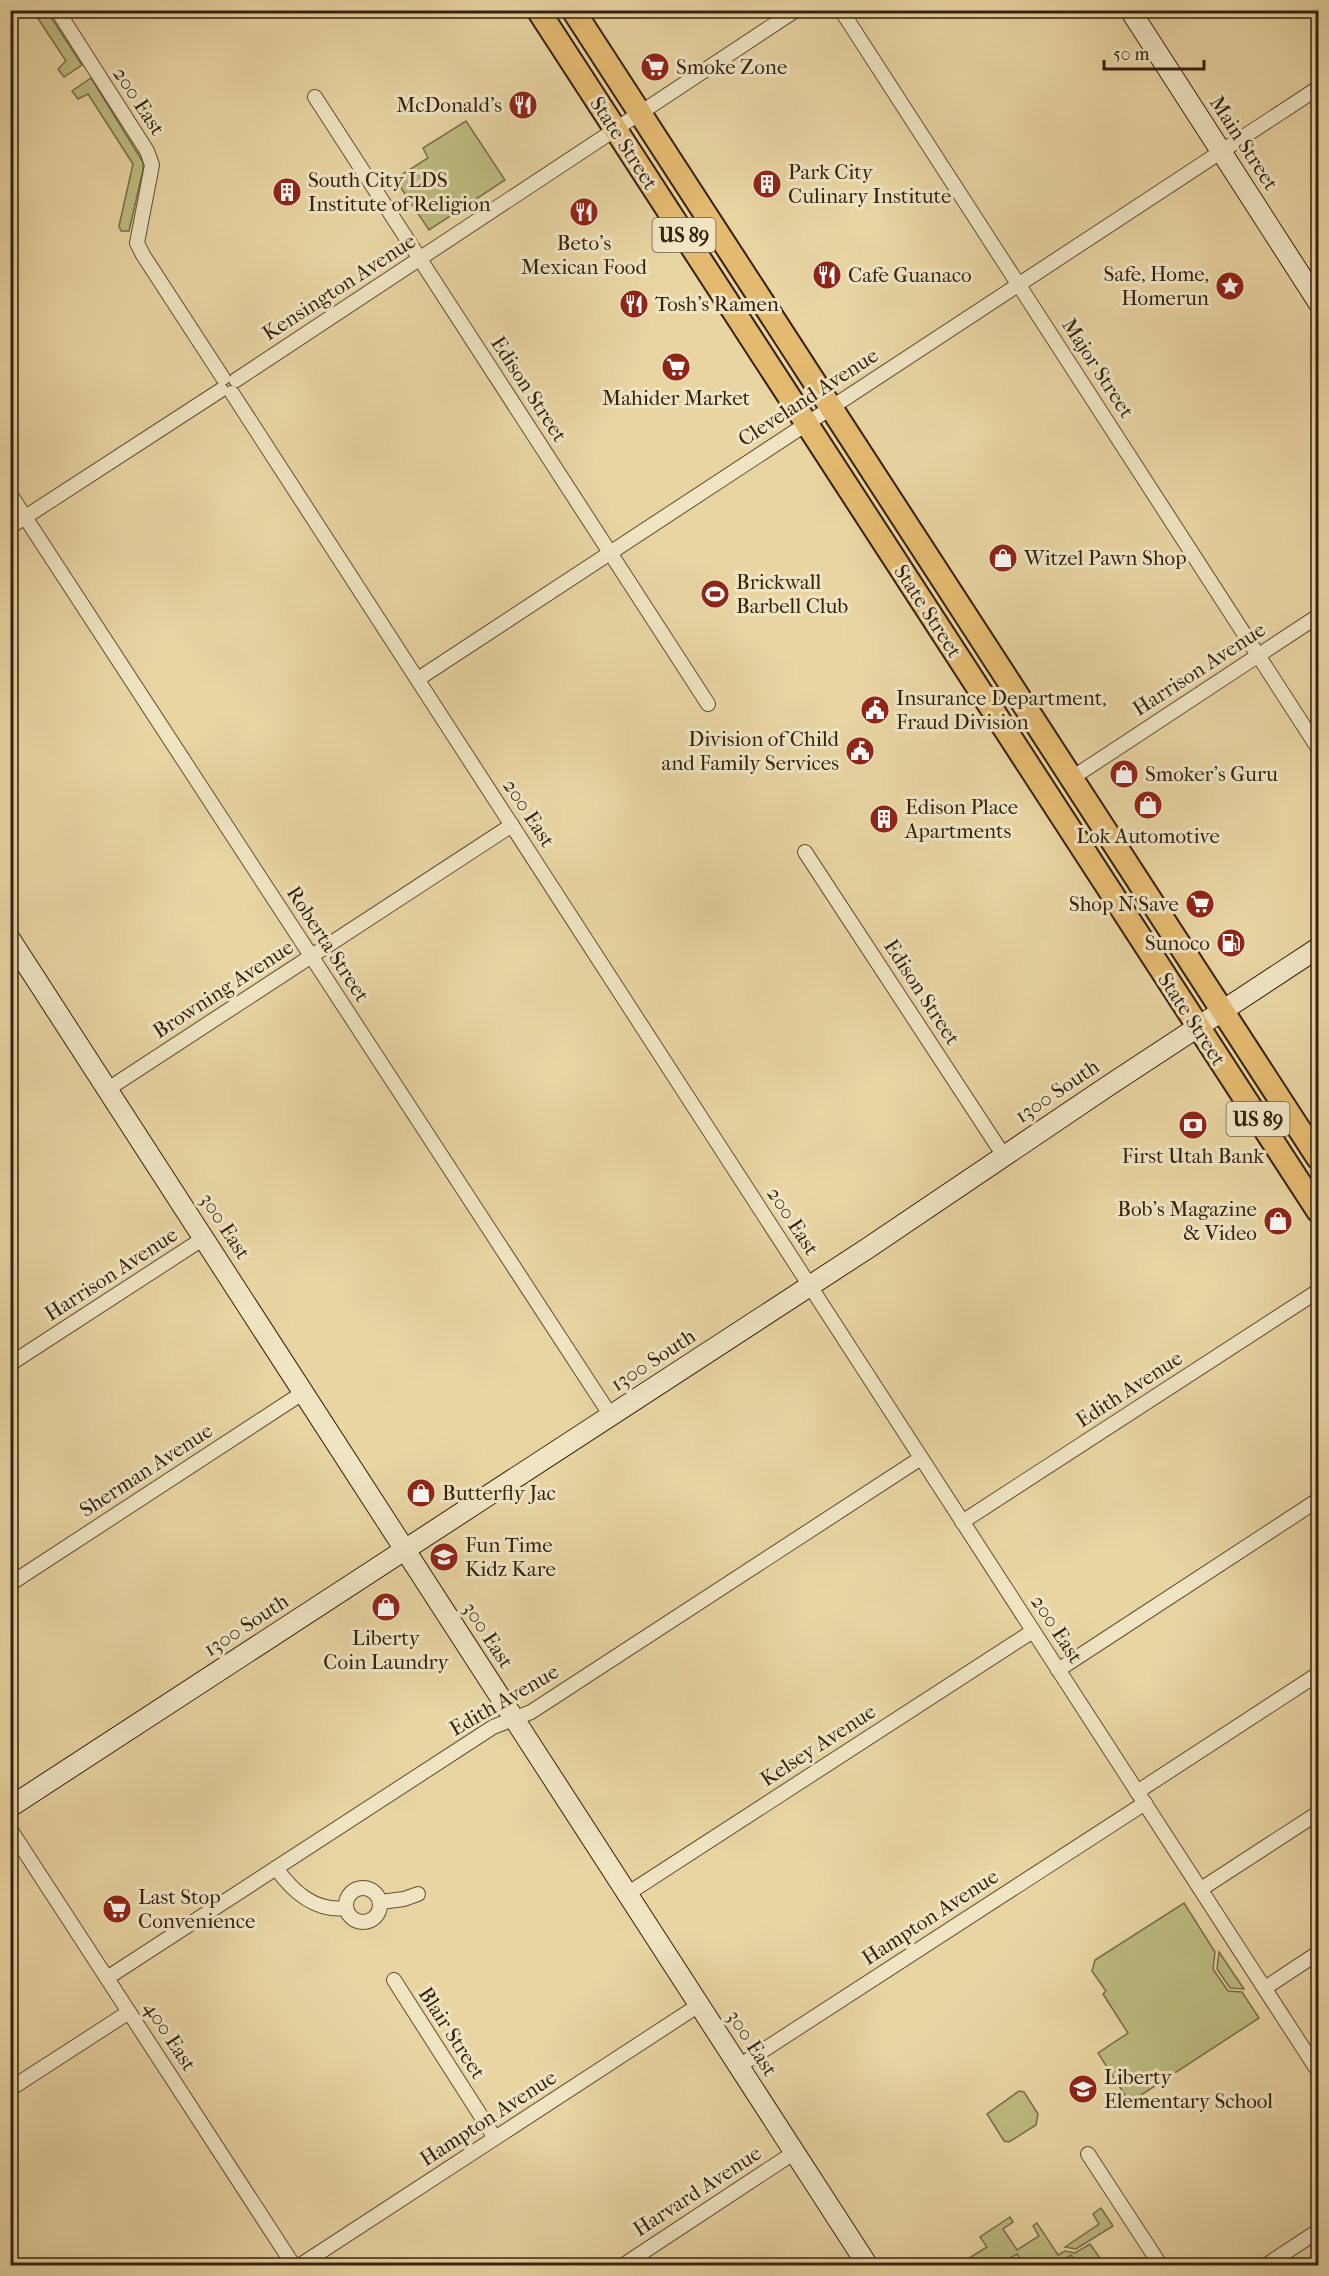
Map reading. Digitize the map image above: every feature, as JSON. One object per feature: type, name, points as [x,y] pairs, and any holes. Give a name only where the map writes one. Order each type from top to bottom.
[{"type":"main road","name":"State Street","points":[[538,10],[1318,1211]]},
{"type":"main road","name":"State Street","points":[[573,10],[1318,1158]]},
{"type":"street","name":"200 East","points":[[57,10],[147,151],[152,165],[137,243],[148,264],[1318,2071]]},
{"type":"street","name":"Kensington Avenue","points":[[10,527],[796,10]]},
{"type":"street","name":"Major Street","points":[[842,10],[1318,748]]},
{"type":"street","name":"Main Street","points":[[1130,10],[1318,302]]},
{"type":"street","name":"Cleveland Avenue","points":[[418,679],[1318,88]]},
{"type":"street","name":"Edison Street","points":[[315,97],[708,704]]},
{"type":"street","name":"Roberta Street","points":[[10,494],[611,1416]]},
{"type":"street","name":"Harrison Avenue","points":[[1072,778],[1318,616]]},
{"type":"street","name":"Browning Avenue","points":[[108,1089],[512,825]]},
{"type":"street","name":"Edison Street","points":[[805,852],[1004,1156]]},
{"type":"street","name":"1300 South","points":[[10,1807],[810,1287],[1318,948]]},
{"type":"street","name":"300 East","points":[[14,952],[108,1089],[404,1551],[868,2265]]},
{"type":"street","name":"Harrison Avenue","points":[[10,1364],[204,1238]]},
{"type":"street","name":"Edith Avenue","points":[[962,1522],[1318,1291]]},
{"type":"street","name":"Sherman Avenue","points":[[10,1584],[304,1392]]},
{"type":"street","name":"Edith Avenue","points":[[107,1978],[491,1728],[531,1712],[921,1458]]},
{"type":"street","points":[[1058,1670],[1318,1500]]},
{"type":"street","name":"Kelsey Avenue","points":[[627,1894],[1033,1630]]},
{"type":"street","name":"Hampton Avenue","points":[[739,2066],[1141,1798],[1318,1674]]},
{"type":"street","points":[[1200,1889],[1318,1813]]},
{"type":"street","name":"400 East","points":[[10,1829],[294,2265]]},
{"type":"street","points":[[276,1869],[292,1888],[317,1905],[328,1909],[346,1908]]},
{"type":"street","points":[[357,1888],[374,1892],[380,1902],[375,1917],[366,1922],[356,1920],[346,1908],[348,1896],[357,1888]]},
{"type":"street","points":[[380,1902],[404,1899],[418,1894]]},
{"type":"street","points":[[1265,1988],[1318,1953]]},
{"type":"street","name":"Blair Street","points":[[394,1980],[495,2138]]},
{"type":"street","name":"Hampton Avenue","points":[[299,2265],[699,2006]]},
{"type":"street","points":[[10,2089],[129,2012]]},
{"type":"street","name":"Harvard Avenue","points":[[622,2265],[795,2152]]},
{"type":"street","points":[[1088,2154],[1161,2265]]},
{"type":"street","points":[[1265,2265],[1318,2231]]},
{"type":"shaded area","points":[[33,11],[47,11],[82,65],[64,77],[58,69],[66,61]]},
{"type":"shaded area","points":[[91,78],[143,162],[129,231],[121,231],[119,226],[133,164],[88,94],[78,99],[72,91]]},
{"type":"shaded area","points":[[466,121],[505,180],[429,230],[395,179],[428,158],[423,148]]},
{"type":"shaded area","points":[[1184,1903],[1215,1952],[1213,1969],[1228,1991],[1242,1992],[1259,2018],[1132,2101],[1128,2100],[1098,2053],[1128,2033],[1103,1994],[1106,1991],[1092,1971],[1095,1960]]},
{"type":"shaded area","points":[[1219,1952],[1244,1989],[1230,1988],[1217,1969]]},
{"type":"shaded area","points":[[1019,2091],[1024,2092],[1038,2114],[1036,2125],[1009,2142],[1004,2141],[987,2114]]},
{"type":"shaded area","points":[[1101,2208],[1113,2226],[1076,2249],[1065,2247],[1099,2224],[1093,2214]]},
{"type":"shaded area","points":[[1010,2217],[1013,2222],[1003,2229],[1017,2250],[1039,2236],[1033,2226],[1037,2223],[1058,2255],[1065,2251],[1075,2253],[1090,2244],[1105,2265],[1078,2265],[1071,2255],[1055,2265],[1024,2265],[1017,2254],[998,2265],[966,2265],[971,2262],[969,2258],[987,2247],[980,2237]]},
{"type":"place","name":"Smoke Zone","points":[[655,67]]},
{"type":"place","name":"McDonald's","points":[[523,105]]},
{"type":"place","name":"Park City Culinary Institute","points":[[767,184]]},
{"type":"place","name":"South City LDS Institute of Religion","points":[[287,192]]},
{"type":"place","name":"Beto's Mexican Food","points":[[584,212]]},
{"type":"place","name":"Cafe Guanaco","points":[[827,275]]},
{"type":"place","name":"Safe, Home, Homerun","points":[[1230,286]]},
{"type":"place","name":"Tosh's Ramen","points":[[634,304]]},
{"type":"place","name":"Mahider Market","points":[[676,367]]},
{"type":"place","name":"Witzel Pawn Shop","points":[[1003,558]]},
{"type":"place","name":"Brickwall Barbell Club","points":[[715,594]]},
{"type":"place","name":"Insurance Department, Fraud Division","points":[[875,710]]},
{"type":"place","name":"Division of Child and Family Services","points":[[860,751]]},
{"type":"place","name":"Smoker's Guru","points":[[1124,774]]},
{"type":"place","name":"Lok Automotive","points":[[1148,805]]},
{"type":"place","name":"Edison Place Apartments","points":[[884,819]]},
{"type":"place","name":"Shop N Save","points":[[1200,904]]},
{"type":"place","name":"Sunoco","points":[[1231,943]]},
{"type":"place","name":"First Utah Bank","points":[[1193,1125]]},
{"type":"place","name":"Bob's Magazine & Video","points":[[1278,1221]]},
{"type":"place","name":"Butterfly Jac","points":[[421,1493]]},
{"type":"place","name":"Fun Time Kidz Kare","points":[[444,1557]]},
{"type":"place","name":"Liberty Coin Laundry","points":[[386,1607]]},
{"type":"place","name":"Last Stop Convenience","points":[[117,1909]]},
{"type":"place","name":"Liberty Elementary School","points":[[1083,2089]]}]
